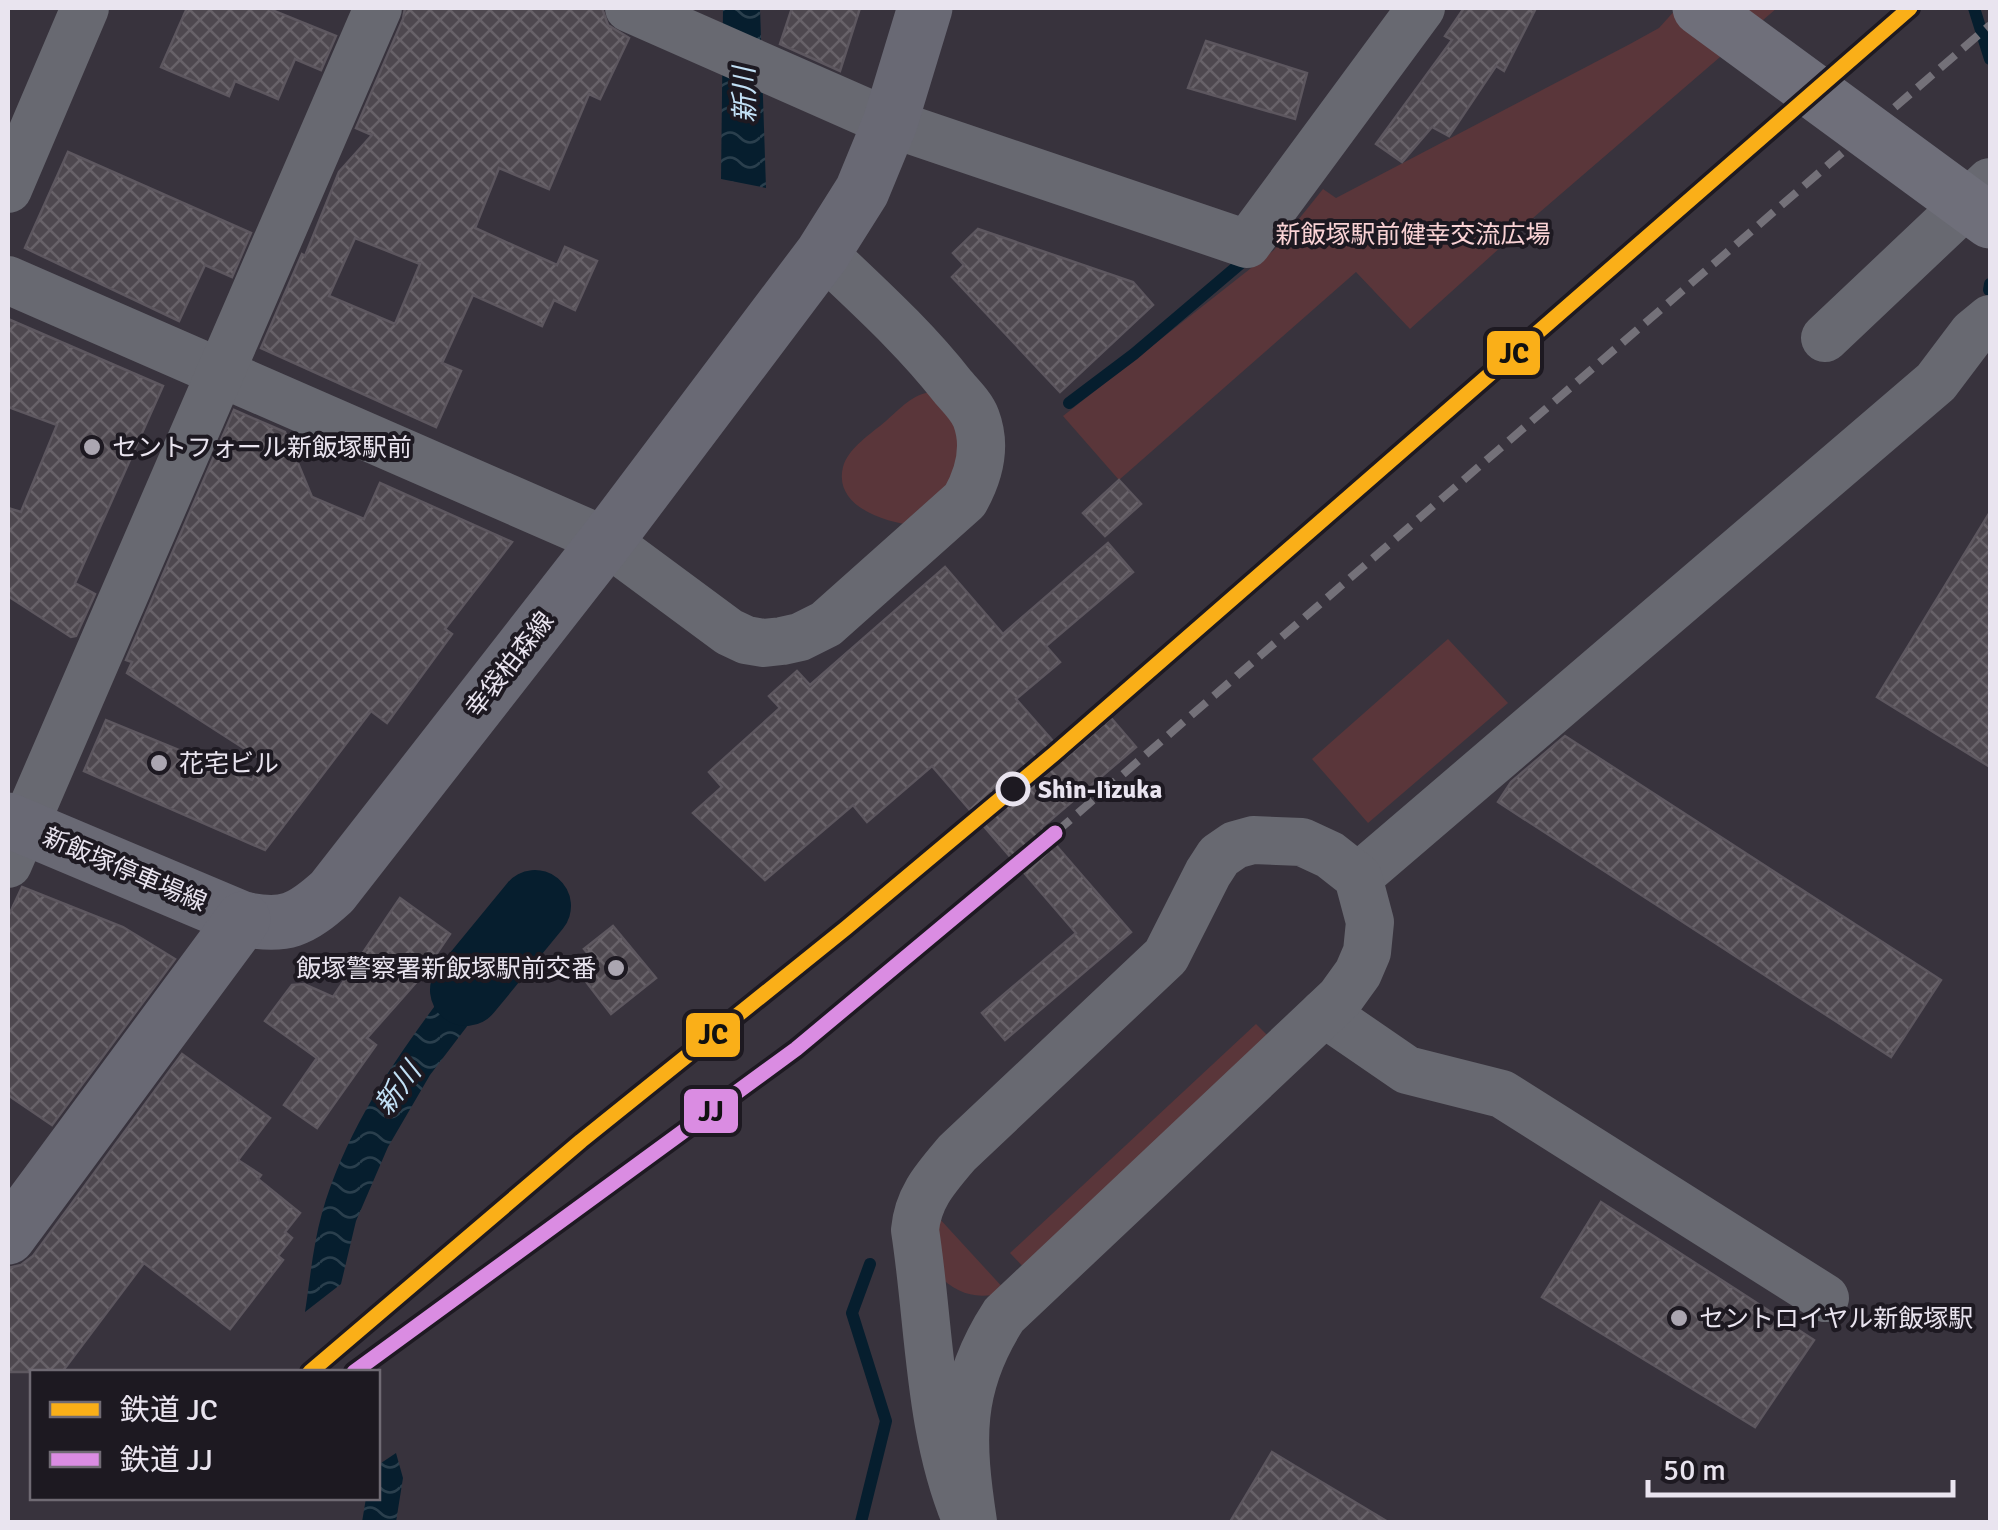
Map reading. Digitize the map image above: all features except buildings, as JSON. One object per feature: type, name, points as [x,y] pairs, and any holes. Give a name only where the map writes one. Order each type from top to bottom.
[{"type":"highway","points":[[1700,8],[1990,221]]},
{"type":"main road","name":"幸袋柏森線","points":[[243,919],[266,924],[288,922],[312,910],[332,892],[606,540],[822,253],[862,191],[890,123],[925,8]]},
{"type":"main road","name":"新飯塚停車場線","points":[[13,837],[243,919]]},
{"type":"main road","points":[[8,1238],[243,919]]},
{"type":"street","points":[[8,189],[85,8]]},
{"type":"street","points":[[13,837],[45,775],[378,8]]},
{"type":"street","points":[[629,8],[890,123],[1247,244],[1422,8]]},
{"type":"street","points":[[1825,338],[1990,182]]},
{"type":"street","points":[[8,280],[606,540],[729,632],[764,643],[800,636],[826,624],[965,500],[976,481],[982,455],[975,414],[910,334],[822,253]]},
{"type":"street","points":[[1358,877],[1936,382],[1972,333],[1990,319]]},
{"type":"street","points":[[1252,840],[1302,842],[1330,855],[1358,877],[1370,922],[1358,973],[1324,1013],[1004,1315],[992,1333],[972,1382],[963,1423],[970,1522],[950,1483],[940,1440],[915,1230],[916,1210],[927,1188],[957,1154],[1166,956],[1197,891],[1220,856],[1235,845],[1252,840]]},
{"type":"street","points":[[1324,1013],[1407,1070],[1502,1094],[1825,1298]]},
{"type":"street","points":[[924,1285],[939,1300],[959,1310],[1004,1315]]},
{"type":"green space","name":"新飯塚駅前健幸交流広場","points":[[1677,8],[1777,8],[1410,329],[1356,272],[1119,480],[1063,416],[1274,250],[1323,189],[1336,198],[1659,28]]},
{"type":"green space","points":[[932,392],[962,428],[953,490],[914,525],[890,521],[865,510],[846,493],[842,481],[846,460],[861,441],[907,402]]},
{"type":"green space","points":[[1448,639],[1508,703],[1368,823],[1312,759]]},
{"type":"green space","points":[[1256,1024],[1275,1043],[1027,1271],[1010,1253]]},
{"type":"green space","points":[[938,1217],[1006,1291],[987,1296],[969,1294],[937,1274]]},
{"type":"water","points":[[723,8],[760,8],[766,188],[721,179]]},
{"type":"water","points":[[514,901],[545,924],[430,1075],[388,1147],[356,1221],[341,1284],[305,1312],[322,1213],[356,1128],[404,1049]]},
{"type":"water","points":[[396,1453],[403,1478],[396,1522],[362,1522],[366,1500],[380,1500],[380,1464]]},
{"type":"waterway","points":[[1974,8],[1990,59]]},
{"type":"waterway","points":[[1069,403],[1134,354],[1247,258]]},
{"type":"waterway","points":[[1989,290],[1990,284]]},
{"type":"waterway","name":"新川","points":[[466,990],[535,906]]},
{"type":"waterway","points":[[861,1522],[886,1421],[852,1313],[870,1264]]},
{"type":"railway","points":[[1055,833],[1990,25]]},
{"type":"rail line","name":"JC","points":[[312,1370],[581,1141],[1054,754],[1910,8]]},
{"type":"rail line","name":"JJ","points":[[357,1370],[796,1049],[1055,833]]},
{"type":"place","name":"セントフォール新飯塚駅前","points":[[92,447]]},
{"type":"place","name":"花宅ビル","points":[[159,763]]},
{"type":"place","name":"Shin-Iizuka","points":[[1013,789]]},
{"type":"place","name":"飯塚警察署新飯塚駅前交番","points":[[616,968]]},
{"type":"place","name":"セントロイヤル新飯塚駅","points":[[1679,1318]]}]
